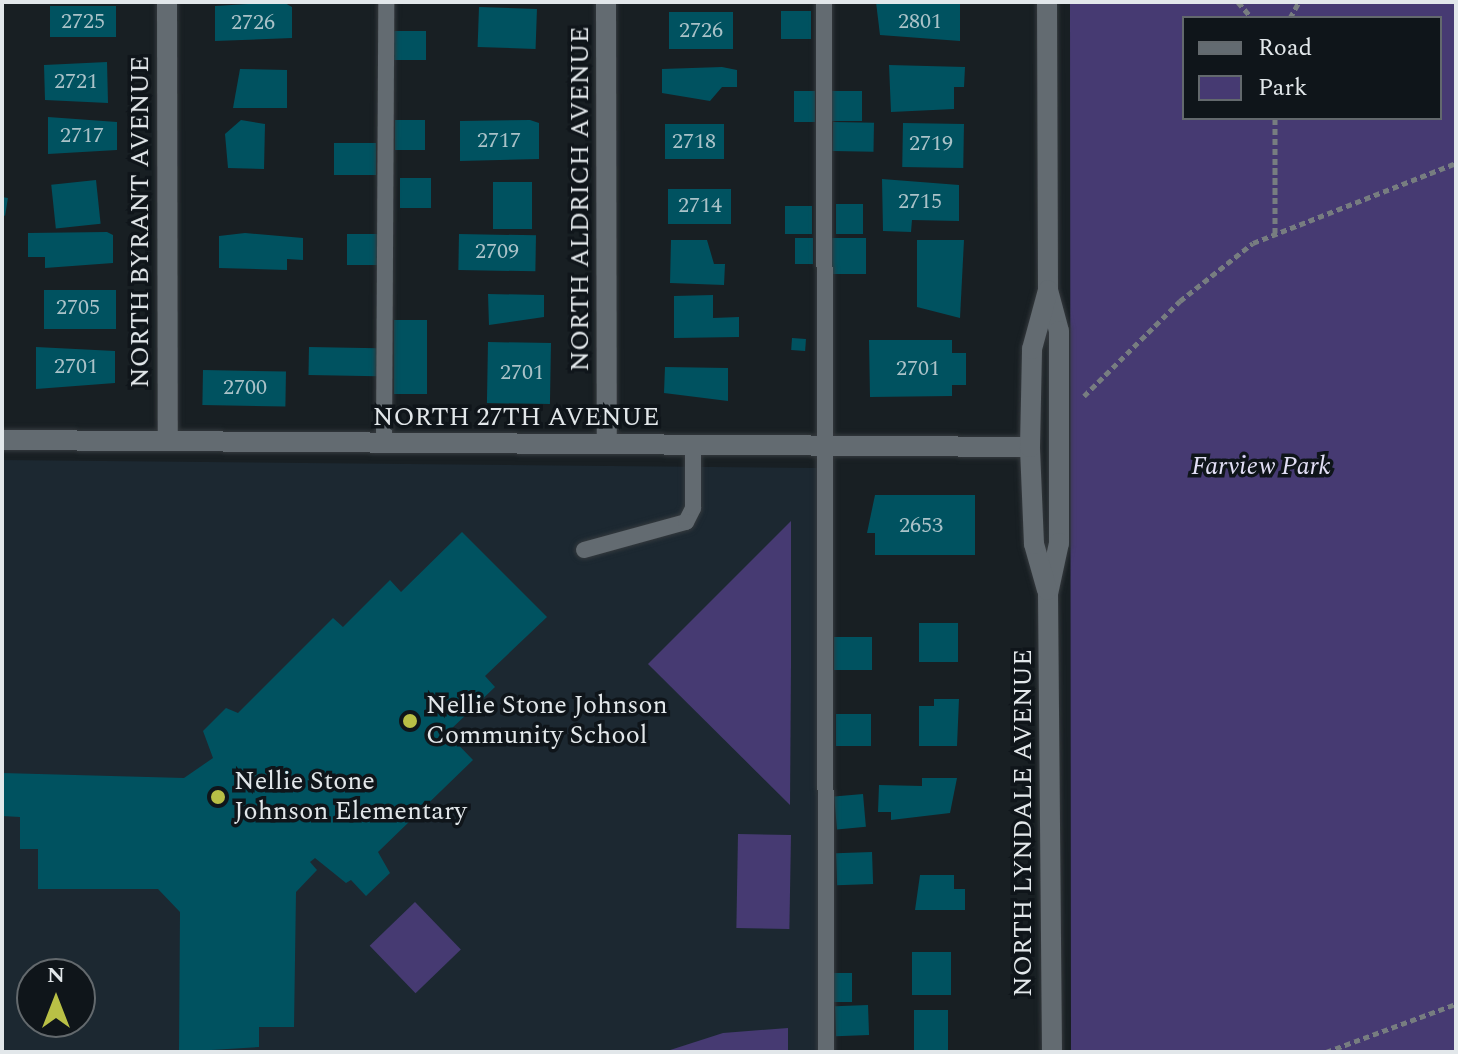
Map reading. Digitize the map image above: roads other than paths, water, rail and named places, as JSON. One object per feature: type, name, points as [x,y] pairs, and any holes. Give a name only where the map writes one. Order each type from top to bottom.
[{"type":"street","name":"NORTH BYRANT AVENUE","points":[[167,2],[168,441]]},
{"type":"street","name":"NORTH ALDRICH AVENUE","points":[[606,2],[607,444]]},
{"type":"street","name":"NORTH LYNDALE AVENUE","points":[[1047,2],[1048,290],[1059,331],[1059,543],[1048,594],[1052,1052]]},
{"type":"street","name":"NORTH LYNDALE AVENUE","points":[[1048,290],[1032,349],[1030,447],[1034,544],[1048,594]]},
{"type":"street","name":"NORTH 27TH AVENUE","points":[[2,440],[1030,447]]},
{"type":"lane","points":[[384,443],[386,2]]},
{"type":"lane","points":[[824,2],[826,1052]]},
{"type":"lane","points":[[584,550],[686,522],[693,508],[693,445]]},
{"type":"place","name":"Nellie Stone Johnson Community School","points":[[410,721]]},
{"type":"place","name":"Nellie Stone Johnson Elementary","points":[[218,797]]},
{"type":"park label","name":"Farview Park","points":[[1261,467]]}]
